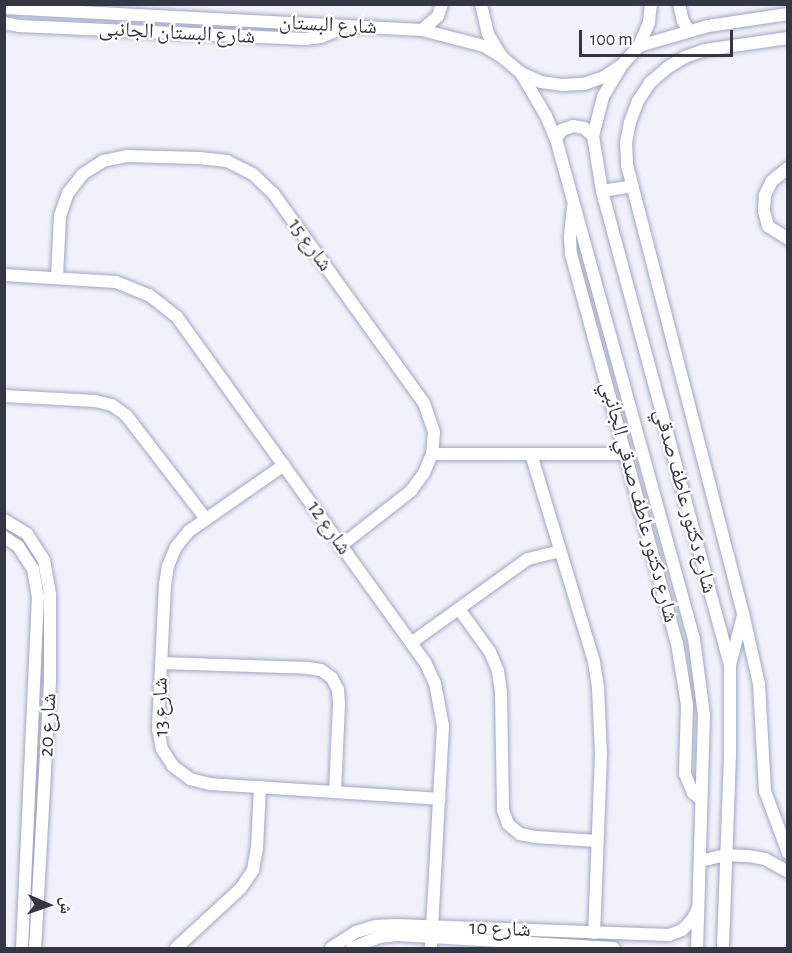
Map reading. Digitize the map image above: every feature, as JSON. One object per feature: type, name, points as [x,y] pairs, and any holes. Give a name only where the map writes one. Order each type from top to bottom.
[{"type":"street","points":[[422,30],[438,16],[442,4]]},
{"type":"street","points":[[481,4],[488,34],[502,57],[522,73],[541,82],[562,85],[584,84],[604,77],[622,65],[639,46],[649,22],[651,4]]},
{"type":"street","points":[[679,4],[682,21],[689,31]]},
{"type":"street","name":"شارع البستان","points":[[4,8],[422,30],[483,46],[502,57]]},
{"type":"street","points":[[639,46],[689,31],[788,14]]},
{"type":"street","points":[[748,21],[750,43]]},
{"type":"street","name":"شارع البستان الجانبى","points":[[4,23],[19,26],[305,39],[321,37],[348,26]]},
{"type":"street","points":[[788,38],[705,50],[685,57],[666,68],[650,83],[638,101],[630,122],[626,143],[627,165],[743,613],[759,684],[765,791],[788,853]]},
{"type":"street","name":"شارع دكتور عاطف صدقي","points":[[622,65],[603,97],[593,135],[602,191],[730,666],[723,948]]},
{"type":"street","name":"شارع دكتور عاطف صدقي","points":[[522,73],[556,139],[694,639],[701,677],[704,715],[698,948]]},
{"type":"street","points":[[556,139],[562,130],[573,126],[584,128],[593,135]]},
{"type":"street","name":"شارع 15","points":[[57,277],[60,216],[68,194],[83,174],[103,161],[127,156],[227,161],[253,174],[273,194],[424,403],[434,432],[432,454],[424,473],[406,496],[342,545]]},
{"type":"street","points":[[788,168],[772,181],[765,195],[764,211],[768,226],[788,239]]},
{"type":"street","points":[[602,191],[633,186]]},
{"type":"street","name":"شارع دكتور عاطف صدقي الجانبي","points":[[574,203],[570,237],[571,254],[682,663],[687,705],[685,774],[693,793],[701,799]]},
{"type":"street","name":"شارع 12","points":[[4,275],[116,282],[149,295],[177,317],[425,662],[441,706],[443,726],[431,937]]},
{"type":"street","points":[[4,396],[95,401],[112,405],[126,415],[206,519]]},
{"type":"street","points":[[432,454],[626,454]]},
{"type":"street","points":[[531,454],[594,662],[598,688],[601,754],[594,933]]},
{"type":"street","name":"شارع 13","points":[[284,465],[206,519],[182,539],[168,566],[158,729],[162,749],[173,766],[190,779],[210,784],[440,799]]},
{"type":"street","name":"شارع 20","points":[[4,520],[27,534],[44,560],[50,595],[50,682],[35,948]]},
{"type":"street","name":"شارع 20","points":[[4,537],[18,546],[33,569],[38,596],[22,948]]},
{"type":"street","points":[[411,643],[528,559],[560,551]]},
{"type":"street","points":[[459,609],[490,652],[498,672],[503,810],[508,824],[520,834],[534,837],[597,841]]},
{"type":"street","points":[[730,666],[743,613]]},
{"type":"street","points":[[161,663],[308,668],[321,670],[332,678],[338,690],[339,704],[335,792]]},
{"type":"street","points":[[176,948],[241,888],[253,870],[257,848],[260,787]]},
{"type":"street","points":[[700,861],[726,855],[765,860],[788,872]]},
{"type":"street","name":"شارع 10","points":[[352,948],[379,937],[594,933],[669,935],[682,930],[692,920],[699,907]]},
{"type":"street","name":"شارع 10","points":[[331,948],[356,932],[376,926],[431,937],[614,948]]}]
